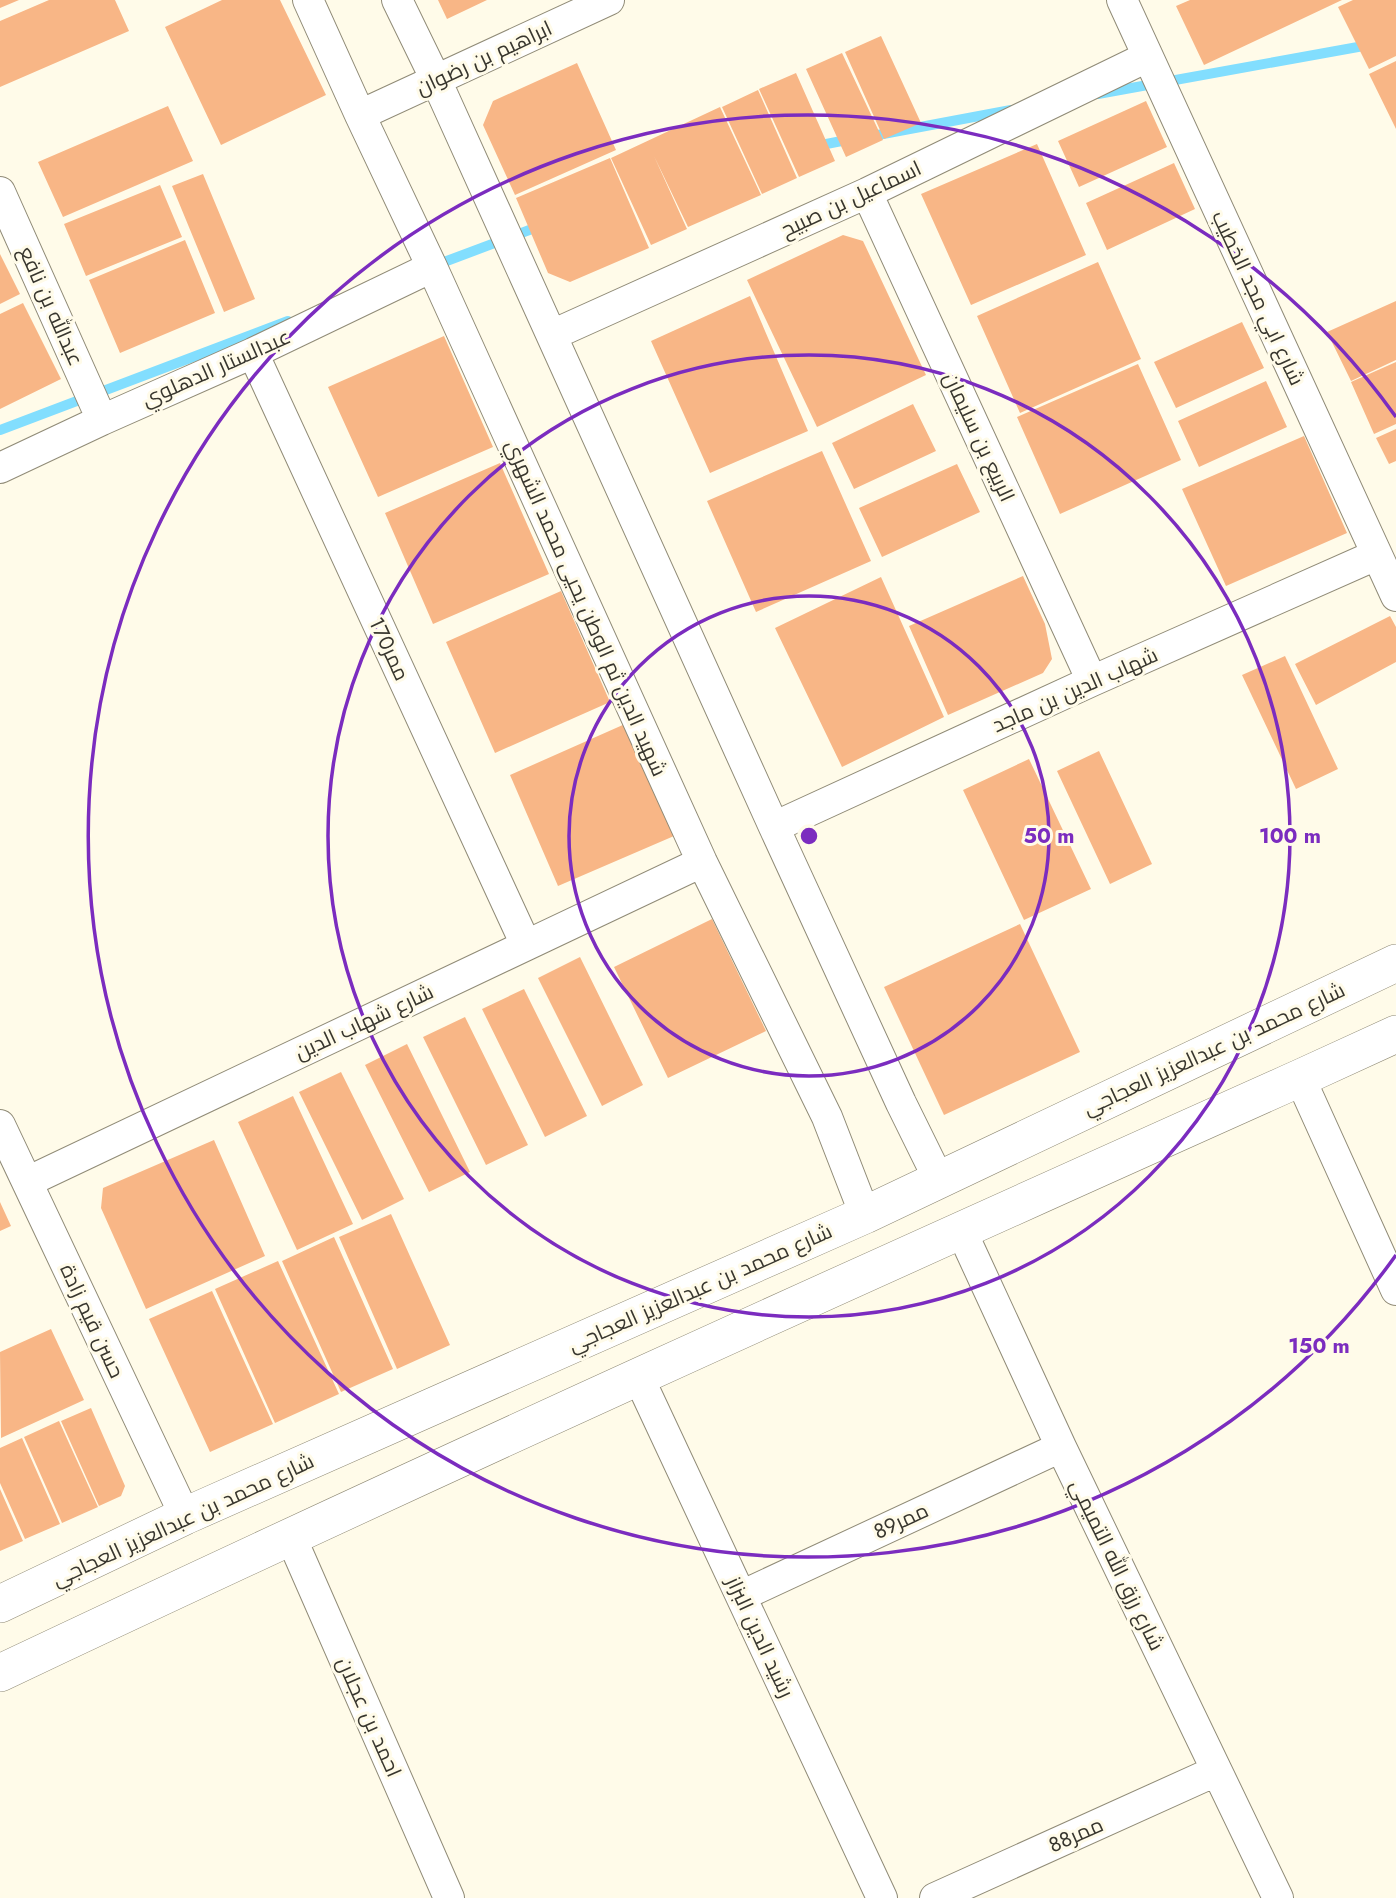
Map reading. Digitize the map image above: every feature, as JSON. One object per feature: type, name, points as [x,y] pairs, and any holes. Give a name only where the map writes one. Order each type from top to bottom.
[{"type":"street","name":"شهيد الدين ثم الوطن يحيى محمد الشهري","points":[[308,0],[702,862],[827,1117],[865,1215]]},
{"type":"street","points":[[397,0],[436,80],[774,827],[939,1180]]},
{"type":"street","name":"ابراهيم بن رضوان","points":[[359,116],[609,0]]},
{"type":"street","name":"شارع ابي مجد الخطيب","points":[[1122,0],[1396,596]]},
{"type":"street","name":"اسماعيل بن صبيح","points":[[552,335],[867,193],[1147,57]]},
{"type":"street","name":"عبدالله بن نافع","points":[[0,192],[102,420]]},
{"type":"street","name":"الربيع بن سليمان","points":[[867,193],[1092,681]]},
{"type":"street","name":"عبدالستار الدهلوي","points":[[0,468],[432,267]]},
{"type":"street","name":"ممر170","points":[[253,352],[526,945]]},
{"type":"street","name":"شهاب الدين بن ماجد","points":[[774,827],[1092,681],[1376,555]]},
{"type":"street","name":"شارع شهاب الدين","points":[[27,1182],[702,862]]},
{"type":"street","name":"شارع محمد بن عبدالعزيز العجاجي","points":[[0,1604],[185,1516],[865,1215],[1396,963]]},
{"type":"street","points":[[0,1672],[289,1535],[1396,1034]]},
{"type":"street","points":[[1300,1079],[1396,1290]]},
{"type":"street","name":"حسن قيم زادة","points":[[0,1125],[185,1516]]},
{"type":"street","name":"شارع رزق الله التميمي","points":[[961,1230],[1061,1447],[1278,1898]]},
{"type":"street","name":"رشيد الدين البزاز","points":[[638,1376],[882,1898]]},
{"type":"street","name":"ممر89","points":[[741,1596],[1061,1447]]},
{"type":"street","name":"احمد بن عجلان","points":[[289,1535],[449,1898]]},
{"type":"street","name":"ممر88","points":[[935,1898],[1216,1771]]},
{"type":"building","points":[[0,0],[19,0],[0,8]]},
{"type":"building","points":[[49,0],[115,0],[129,31],[0,87],[0,21]]},
{"type":"building","points":[[222,0],[280,0],[326,95],[221,145],[165,27]]},
{"type":"building","points":[[438,0],[487,0],[447,19]]},
{"type":"building","points":[[1190,0],[1342,0],[1204,65],[1176,6]]},
{"type":"building","points":[[1353,0],[1396,0],[1396,56],[1369,69],[1338,7]]},
{"type":"building","points":[[881,36],[921,123],[884,139],[845,52]]},
{"type":"building","points":[[842,53],[883,140],[846,157],[806,69]]},
{"type":"building","points":[[1396,61],[1396,129],[1369,74]]},
{"type":"building","points":[[577,63],[616,150],[515,195],[483,125],[493,101]]},
{"type":"building","points":[[796,73],[835,161],[799,177],[759,89]]},
{"type":"building","points":[[758,90],[797,178],[762,194],[722,107]]},
{"type":"building","points":[[1146,101],[1167,147],[1079,187],[1058,141]]},
{"type":"building","points":[[168,106],[193,161],[63,217],[38,162]]},
{"type":"building","points":[[720,107],[761,195],[688,227],[654,156],[687,229],[651,245],[611,158]]},
{"type":"building","points":[[1037,144],[1086,255],[971,305],[921,194]]},
{"type":"building","points":[[610,158],[649,248],[570,282],[548,273],[516,198]]},
{"type":"building","points":[[1174,163],[1195,209],[1107,250],[1086,203]]},
{"type":"building","points":[[203,174],[255,299],[224,312],[172,186]]},
{"type":"building","points":[[160,185],[182,237],[86,276],[64,224]]},
{"type":"building","points":[[843,235],[863,241],[926,375],[817,427],[747,280]]},
{"type":"building","points":[[185,240],[215,313],[120,353],[89,280]]},
{"type":"building","points":[[0,254],[20,294],[0,304]]},
{"type":"building","points":[[1098,262],[1141,359],[1020,413],[977,316]]},
{"type":"building","points":[[750,296],[808,431],[710,473],[651,341]]},
{"type":"building","points":[[1396,301],[1396,360],[1351,381],[1327,332]]},
{"type":"building","points":[[23,303],[61,379],[0,409],[0,314]]},
{"type":"building","points":[[1242,322],[1264,368],[1176,408],[1154,362]]},
{"type":"building","points":[[444,336],[493,447],[378,497],[328,387]]},
{"type":"building","points":[[1396,362],[1396,424],[1374,434],[1351,382]]},
{"type":"building","points":[[1138,364],[1181,460],[1060,514],[1017,417]]},
{"type":"building","points":[[1266,381],[1287,427],[1199,467],[1178,421]]},
{"type":"building","points":[[913,404],[936,451],[854,489],[832,443]]},
{"type":"building","points":[[1396,429],[1396,461],[1389,464],[1376,438]]},
{"type":"building","points":[[1304,436],[1347,533],[1226,586],[1182,489]]},
{"type":"building","points":[[822,451],[871,561],[756,612],[707,501]]},
{"type":"building","points":[[500,463],[549,574],[433,624],[385,513]]},
{"type":"building","points":[[957,464],[980,512],[882,557],[859,508]]},
{"type":"building","points":[[1023,576],[1045,624],[1052,659],[1043,673],[948,715],[909,626]]},
{"type":"building","points":[[881,577],[944,717],[842,767],[775,628]]},
{"type":"building","points":[[561,591],[610,702],[495,753],[446,642]]},
{"type":"building","points":[[1390,616],[1396,627],[1396,662],[1316,705],[1295,664]]},
{"type":"building","points":[[1285,656],[1338,769],[1296,789],[1242,675]]},
{"type":"building","points":[[625,724],[674,836],[558,886],[510,775]]},
{"type":"building","points":[[1099,751],[1152,864],[1110,884],[1057,771]]},
{"type":"building","points":[[1029,759],[1091,889],[1024,920],[963,790]]},
{"type":"building","points":[[712,919],[766,1031],[668,1078],[614,967]]},
{"type":"building","points":[[1020,924],[1080,1052],[944,1115],[884,987]]},
{"type":"building","points":[[580,957],[643,1085],[602,1106],[538,978]]},
{"type":"building","points":[[524,989],[587,1116],[545,1137],[482,1009]]},
{"type":"building","points":[[465,1017],[528,1145],[486,1165],[423,1037]]},
{"type":"building","points":[[407,1044],[470,1172],[429,1192],[365,1065]]},
{"type":"building","points":[[341,1072],[404,1199],[362,1220],[299,1092]]},
{"type":"building","points":[[293,1096],[353,1224],[297,1250],[238,1122]]},
{"type":"building","points":[[214,1140],[265,1256],[146,1309],[101,1208],[103,1188]]},
{"type":"building","points":[[0,1202],[11,1226],[0,1231]]},
{"type":"building","points":[[391,1214],[450,1345],[397,1369],[339,1237]]},
{"type":"building","points":[[334,1237],[393,1369],[341,1392],[282,1261]]},
{"type":"building","points":[[278,1261],[339,1394],[275,1423],[215,1289]]},
{"type":"building","points":[[212,1291],[273,1424],[210,1452],[149,1319]]},
{"type":"building","points":[[51,1329],[84,1400],[1,1438],[0,1352]]},
{"type":"building","points":[[91,1408],[125,1486],[121,1496],[99,1506],[61,1421]]},
{"type":"building","points":[[59,1421],[98,1507],[62,1523],[24,1437]]},
{"type":"building","points":[[22,1438],[60,1524],[25,1539],[0,1483],[0,1448]]},
{"type":"building","points":[[0,1489],[23,1541],[0,1551]]},
{"type":"waterway","points":[[1098,94],[1369,45]]},
{"type":"waterway","points":[[867,137],[1011,110]]},
{"type":"waterway","points":[[816,146],[852,139]]},
{"type":"waterway","points":[[436,265],[540,226]]},
{"type":"waterway","points":[[0,430],[288,321]]}]
